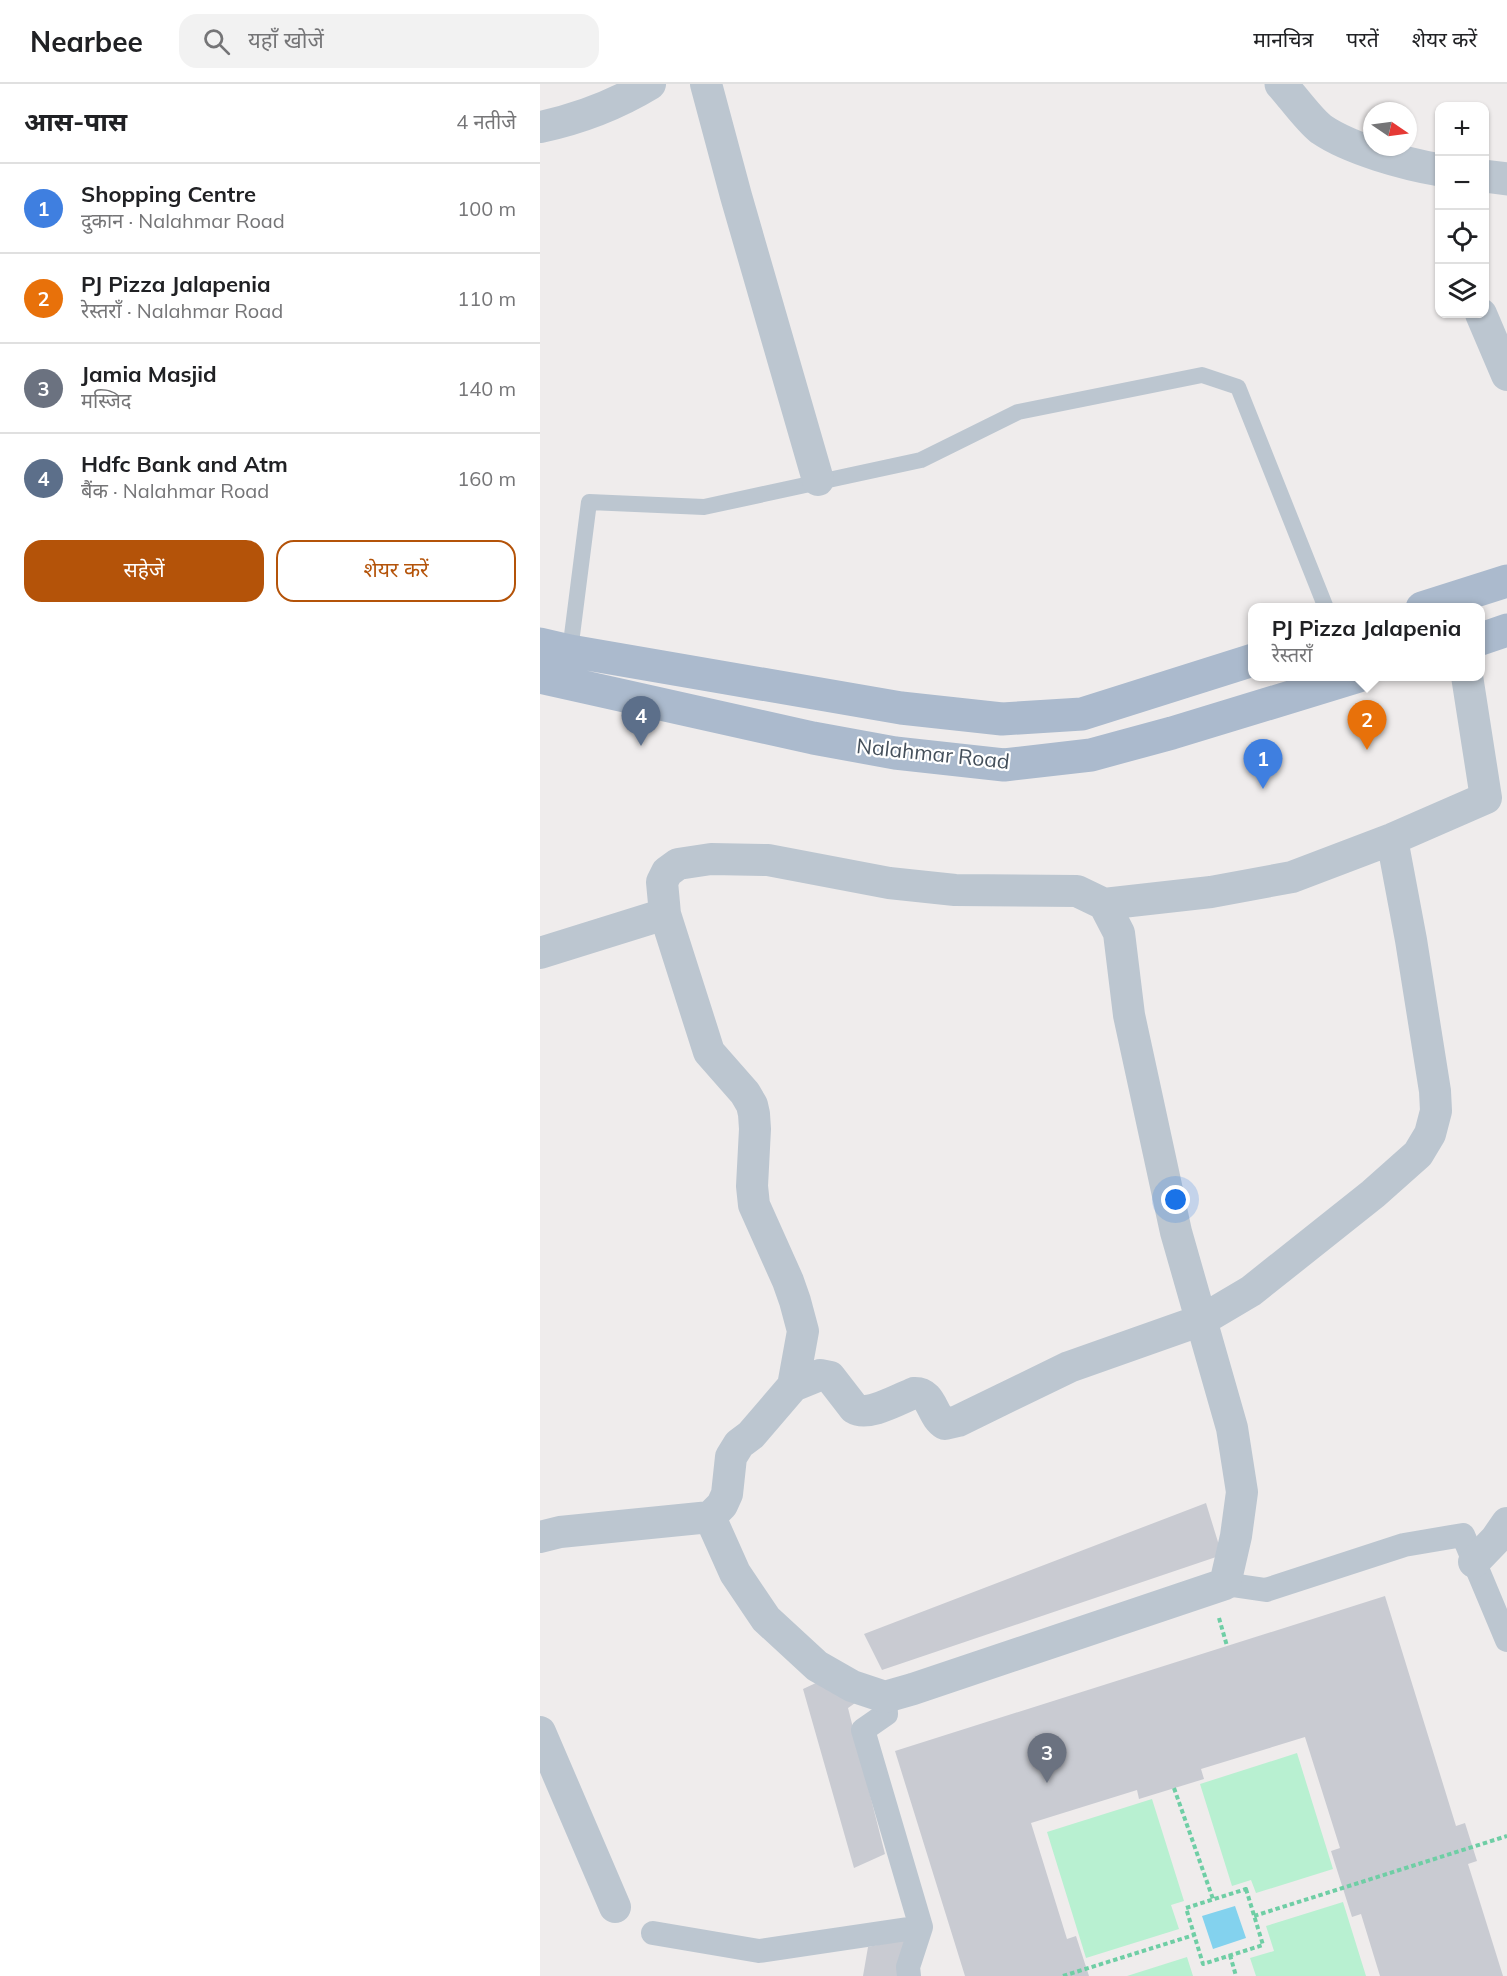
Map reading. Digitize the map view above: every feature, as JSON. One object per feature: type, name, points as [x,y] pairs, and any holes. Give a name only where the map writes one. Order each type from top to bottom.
[{"type":"main road","points":[[1438,603],[1507,581]]},
{"type":"main road","points":[[1485,638],[1507,630]]},
{"type":"main road","name":"Nalahmar Road","points":[[555,647],[901,708],[1002,719],[1082,714],[1248,662]]},
{"type":"main road","name":"Nalahmar Road","points":[[540,677],[813,738],[895,753],[1004,765],[1091,755],[1343,681]]},
{"type":"street","points":[[540,127],[564,122],[631,95],[650,84]]},
{"type":"street","points":[[706,84],[818,480]]},
{"type":"street","points":[[1281,84],[1321,129],[1360,148],[1435,171]]},
{"type":"street","points":[[1489,177],[1507,179]]},
{"type":"street","points":[[1483,318],[1507,375]]},
{"type":"street","points":[[793,1386],[803,1331],[788,1281],[754,1205],[752,1186],[756,1129],[752,1105],[745,1093],[709,1052],[665,914],[662,882],[667,872],[678,864],[711,859],[768,861],[889,883],[955,890],[1077,891],[1104,904],[1211,892],[1292,877],[1496,797],[1468,681]]},
{"type":"street","points":[[540,1537],[560,1532],[710,1517],[722,1505],[727,1494],[731,1457],[739,1444],[751,1435],[793,1386],[820,1375],[830,1377],[858,1411],[873,1410],[920,1393],[926,1396],[940,1421],[945,1424],[1069,1367],[1202,1320],[1251,1291],[1373,1194],[1418,1154],[1430,1134],[1436,1111],[1435,1091],[1411,940],[1392,838]]},
{"type":"street","points":[[1104,904],[1119,933],[1130,1015],[1176,1232],[1232,1428],[1242,1492],[1236,1536],[1225,1584]]},
{"type":"street","points":[[540,953],[665,914]]},
{"type":"street","points":[[710,1517],[735,1573],[766,1619],[817,1666],[852,1686],[885,1696],[913,1689],[1225,1584],[1266,1590],[1404,1545],[1463,1534],[1507,1640]]},
{"type":"street","points":[[1474,1562],[1496,1539],[1507,1523]]},
{"type":"street","points":[[885,1696],[886,1714],[863,1730],[921,1927],[908,1967],[909,1976]]},
{"type":"street","points":[[540,1731],[615,1907]]},
{"type":"street","points":[[653,1933],[759,1951],[921,1927]]},
{"type":"lane","points":[[555,647],[589,502],[704,507],[818,480],[921,460],[1018,412],[1202,375],[1238,387],[1324,603]]},
{"type":"path","points":[[1174,1788],[1213,1899]]},
{"type":"path","points":[[1254,1916],[1507,1836]]},
{"type":"path","points":[[1246,1889],[1263,1945],[1203,1964],[1186,1908],[1213,1899],[1246,1889]]},
{"type":"path","points":[[1063,1976],[1194,1935]]},
{"type":"path","points":[[1230,1955],[1236,1976]]},
{"type":"green space","points":[[1297,1753],[1333,1869],[1256,1893],[1251,1880],[1232,1886],[1200,1784]]},
{"type":"green space","points":[[1152,1799],[1184,1901],[1171,1905],[1179,1929],[1086,1958],[1047,1832]]},
{"type":"green space","points":[[1343,1902],[1366,1976],[1256,1976],[1250,1958],[1274,1951],[1266,1926]]},
{"type":"green space","points":[[1187,1957],[1193,1976],[1127,1976]]},
{"type":"water","points":[[1235,1906],[1246,1938],[1213,1949],[1202,1916]]},
{"type":"building","points":[[1206,1503],[1222,1555],[882,1670],[864,1634]]},
{"type":"building","points":[[1385,1596],[1456,1826],[1465,1823],[1477,1861],[1468,1864],[1503,1976],[1380,1976],[1361,1914],[1352,1917],[1331,1851],[1340,1848],[1305,1737],[1201,1769],[1204,1779],[1139,1799],[1137,1790],[1031,1823],[1067,1939],[1076,1936],[1089,1976],[965,1976],[895,1751]]},
{"type":"building","points":[[818,1682],[858,1701],[848,1708],[885,1854],[854,1868],[803,1689]]},
{"type":"building","points":[[906,1939],[899,1976],[863,1976],[868,1947]]},
{"type":"place","name":"Hdfc Bank and Atm","points":[[641,746]]},
{"type":"place","name":"PJ Pizza Jalapenia","points":[[1367,750]]},
{"type":"place","name":"Shopping Centre","points":[[1263,789]]},
{"type":"place","name":"Jamia Masjid","points":[[1047,1783]]}]
